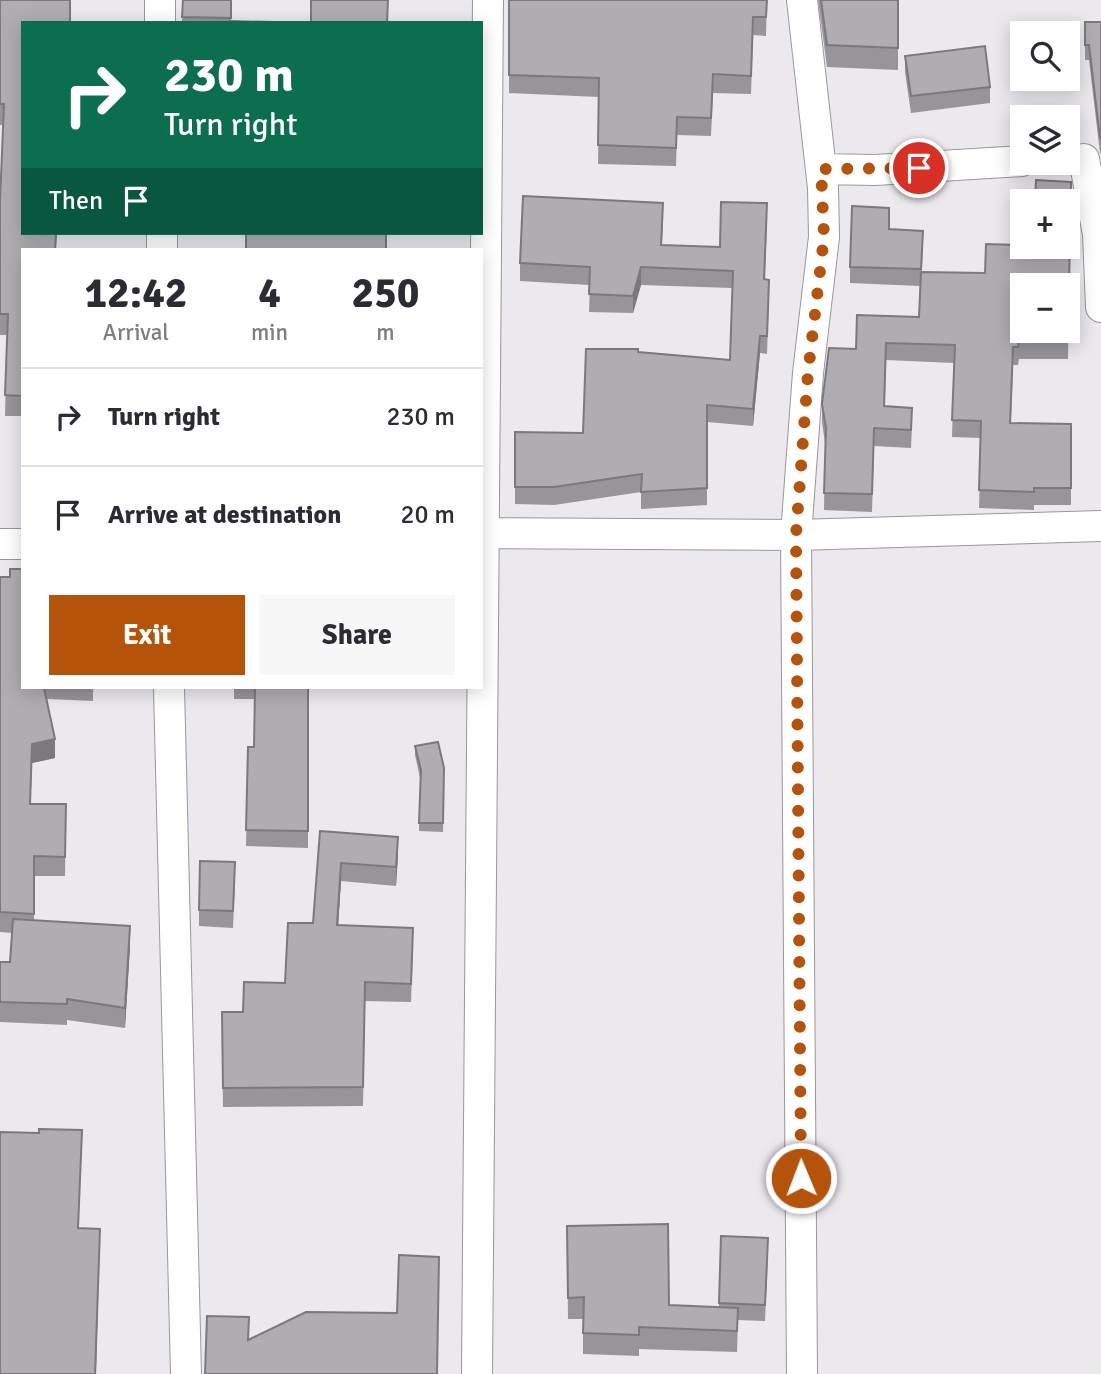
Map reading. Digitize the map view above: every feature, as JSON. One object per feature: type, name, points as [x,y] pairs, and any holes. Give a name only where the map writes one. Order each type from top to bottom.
[{"type":"street","points":[[159,0],[160,21]]},
{"type":"street","points":[[483,653],[488,0]]},
{"type":"street","points":[[802,0],[821,169],[824,237],[808,373],[796,535],[802,1374]]},
{"type":"street","points":[[1084,159],[1098,234],[1101,307]]},
{"type":"street","points":[[821,169],[875,170],[1010,162]]},
{"type":"street","points":[[484,533],[796,535],[1101,526]]},
{"type":"street","points":[[0,544],[21,544]]},
{"type":"street","points":[[169,689],[186,1374]]},
{"type":"street","points":[[477,1374],[483,689]]},
{"type":"building","points":[[0,0],[70,0],[70,21],[21,21],[21,235],[56,235],[55,248],[21,248],[21,396],[5,395],[8,314],[0,314],[0,201],[4,104],[0,104]]},
{"type":"building","points":[[183,0],[231,0],[231,18],[182,17]]},
{"type":"building","points":[[311,0],[388,0],[387,21],[311,21]]},
{"type":"building","points":[[509,0],[767,0],[766,17],[753,17],[751,76],[713,74],[711,118],[677,117],[676,148],[598,145],[599,78],[509,75]]},
{"type":"building","points":[[821,0],[898,0],[898,48],[827,45]]},
{"type":"building","points":[[1085,22],[1101,22],[1101,138],[1089,45],[1085,45]]},
{"type":"building","points":[[985,46],[990,87],[911,96],[905,56]]},
{"type":"building","points":[[1036,180],[1071,182],[1071,189],[1036,189]]},
{"type":"building","points":[[523,196],[663,203],[661,245],[720,247],[721,202],[767,203],[764,279],[769,280],[767,336],[760,336],[753,409],[707,405],[707,488],[641,492],[642,474],[554,487],[515,487],[515,432],[583,433],[586,349],[638,349],[638,352],[730,360],[733,271],[641,267],[633,296],[589,294],[590,267],[520,263]]},
{"type":"building","points":[[852,206],[889,208],[889,229],[923,231],[921,269],[850,267]]},
{"type":"building","points":[[246,235],[386,235],[386,248],[246,248]]},
{"type":"building","points":[[986,244],[1010,245],[1010,259],[1070,259],[1069,273],[1010,273],[1010,343],[1019,343],[1018,347],[1013,347],[1010,423],[1071,424],[1071,488],[1034,488],[1034,492],[979,490],[981,421],[952,420],[955,345],[886,343],[884,406],[912,408],[911,430],[874,428],[872,494],[824,493],[826,428],[822,404],[829,348],[856,349],[857,315],[919,317],[921,272],[985,273]]},
{"type":"building","points":[[10,569],[21,569],[21,689],[44,689],[55,739],[32,744],[30,804],[66,804],[65,857],[34,856],[34,914],[0,912],[0,577],[10,577]]},
{"type":"building","points":[[255,689],[308,689],[308,831],[246,830],[248,747],[254,747]]},
{"type":"building","points":[[438,742],[444,768],[443,823],[419,823],[421,770],[415,746]]},
{"type":"building","points":[[320,831],[398,837],[396,867],[341,863],[337,925],[413,928],[411,984],[365,982],[363,1087],[223,1088],[222,1012],[243,1012],[244,982],[285,983],[288,923],[313,923]]},
{"type":"building","points":[[200,861],[235,862],[233,911],[199,910]]},
{"type":"building","points":[[13,919],[130,926],[125,1008],[67,999],[67,1004],[0,1002],[0,962],[10,962]]},
{"type":"building","points":[[39,1129],[82,1130],[78,1228],[100,1229],[95,1374],[0,1374],[0,1132],[39,1133]]},
{"type":"building","points":[[668,1224],[669,1305],[738,1308],[737,1331],[639,1327],[639,1335],[583,1333],[584,1297],[568,1298],[567,1226]]},
{"type":"building","points":[[721,1236],[768,1238],[765,1305],[719,1303]]},
{"type":"building","points":[[399,1255],[439,1257],[437,1374],[205,1374],[207,1316],[249,1317],[248,1340],[306,1312],[397,1313]]},
{"type":"route","points":[[801,1178],[796,535],[808,373],[824,237],[821,169],[919,168]]}]
